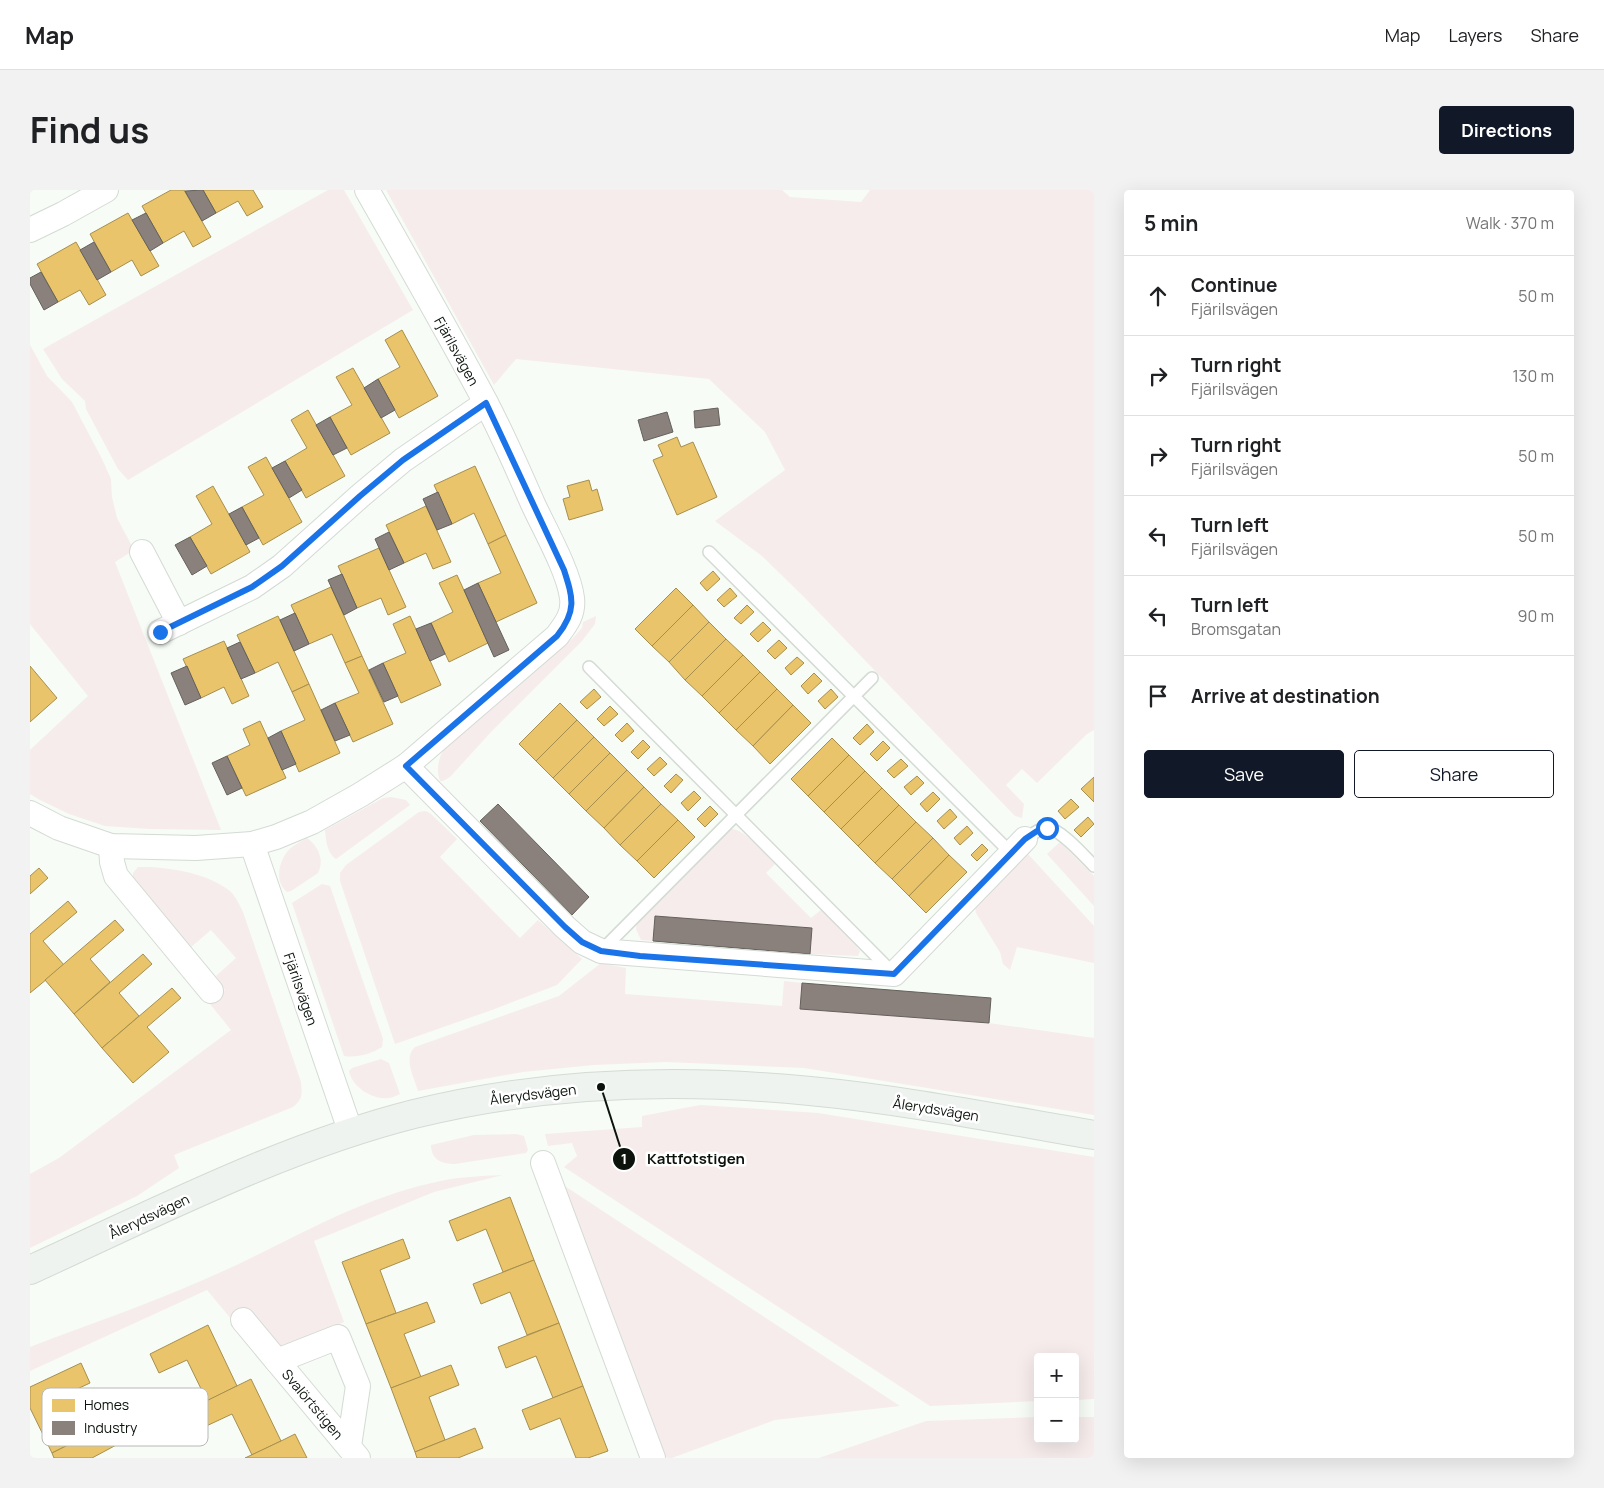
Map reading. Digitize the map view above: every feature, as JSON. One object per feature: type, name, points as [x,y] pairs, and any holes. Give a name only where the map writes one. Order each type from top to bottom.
[{"type":"main road","name":"Ålerydsvägen","points":[[30,1270],[204,1190],[299,1151],[414,1114],[488,1099],[543,1091],[663,1084],[736,1085],[811,1091],[906,1103],[1094,1136]]},
{"type":"street","points":[[30,230],[106,190]]},
{"type":"street","name":"Fjärilsvägen","points":[[30,813],[59,828],[112,846],[196,848],[252,844],[312,822],[406,766],[557,636],[566,624],[572,611],[572,598],[564,570],[486,403],[367,190]]},
{"type":"street","points":[[142,552],[169,627],[252,587],[282,566],[403,460],[486,403]]},
{"type":"street","points":[[406,766],[565,927],[582,942],[601,951],[894,974],[1018,846]]},
{"type":"street","name":"Fjärilsvägen","points":[[252,844],[351,1133]]},
{"type":"street","points":[[112,846],[112,862],[116,876],[210,991]]},
{"type":"street","points":[[543,1163],[653,1458]]},
{"type":"street","name":"Svalörtstigen","points":[[243,1320],[353,1452]]},
{"type":"street","name":"Svalörtstigen","points":[[277,1361],[338,1337],[358,1386],[353,1452]]},
{"type":"lane","points":[[709,552],[854,696],[1018,846],[1037,831],[1047,828],[1058,832],[1094,866]]},
{"type":"lane","points":[[589,667],[894,974]]},
{"type":"lane","points":[[601,951],[872,678]]},
{"type":"shaded area","points":[[328,190],[344,190],[413,310],[128,480],[118,469],[86,409],[85,401],[62,379],[43,349]]},
{"type":"shaded area","points":[[386,190],[782,190],[790,197],[861,202],[870,190],[1094,190],[1094,730],[1087,734],[1037,783],[1022,769],[1006,785],[1024,804],[1022,818],[1015,816],[762,556],[715,521],[785,470],[765,432],[709,379],[516,359],[494,385]]},
{"type":"shaded area","points":[[30,345],[47,376],[72,402],[111,479],[112,497],[117,518],[134,550],[115,562],[221,830],[105,826],[69,814],[30,794],[30,750],[88,696],[30,624]]},
{"type":"shaded area","points":[[596,616],[595,624],[582,641],[491,732],[450,777],[440,781],[438,765],[444,749],[573,638],[582,628],[583,622]]},
{"type":"shaded area","points":[[391,797],[406,800],[410,805],[336,859],[328,846],[325,830],[383,798]]},
{"type":"shaded area","points":[[425,811],[430,813],[457,839],[440,857],[520,938],[538,920],[582,959],[557,985],[395,1044],[340,881],[340,873],[346,865],[419,812]]},
{"type":"shaded area","points":[[732,829],[743,833],[775,864],[766,873],[811,918],[821,910],[856,946],[860,951],[858,956],[810,954],[812,928],[655,916],[653,941],[641,940],[636,929],[637,921]]},
{"type":"shaded area","points":[[307,838],[317,849],[321,863],[320,868],[318,873],[287,892],[279,878],[280,867],[289,850]]},
{"type":"shaded area","points":[[1060,842],[1094,876],[1094,906],[1047,854]]},
{"type":"shaded area","points":[[1028,854],[1094,926],[1094,963],[1017,947],[1010,970],[1003,964],[1000,952],[976,913],[975,906],[979,898]]},
{"type":"shaded area","points":[[138,867],[174,869],[199,875],[222,885],[235,896],[243,912],[301,1082],[301,1096],[293,1107],[174,1155],[179,1168],[137,1196],[30,1248],[30,1174],[59,1158],[231,1030],[210,1004],[225,990],[216,976],[236,958],[211,930],[190,948],[133,881],[133,873]]},
{"type":"shaded area","points":[[322,884],[330,886],[383,1039],[382,1047],[364,1055],[344,1056],[292,903]]},
{"type":"shaded area","points":[[601,963],[626,968],[625,994],[782,1006],[784,981],[802,983],[801,1009],[989,1023],[1094,1038],[1094,1115],[804,1068],[666,1062],[594,1065],[523,1072],[418,1091],[410,1062],[412,1051],[415,1047],[559,996]]},
{"type":"shaded area","points":[[381,1059],[389,1063],[400,1094],[390,1098],[370,1095],[354,1082],[349,1071],[352,1068]]},
{"type":"shaded area","points":[[700,1105],[818,1113],[1094,1157],[1094,1399],[1079,1400],[1079,1353],[1034,1353],[1034,1401],[930,1406],[564,1167],[577,1156],[572,1143],[548,1146],[545,1134],[642,1127],[642,1116]]},
{"type":"shaded area","points":[[516,1134],[524,1136],[528,1150],[526,1153],[455,1164],[438,1160],[431,1150],[431,1145],[474,1135]]},
{"type":"shaded area","points":[[503,1175],[434,1192],[314,1241],[344,1322],[274,1351],[232,1320],[207,1290],[30,1371],[30,1347],[182,1289],[372,1201],[441,1181],[476,1176]]},
{"type":"shaded area","points":[[554,1179],[900,1406],[775,1420],[672,1458],[663,1455]]},
{"type":"shaded area","points":[[1034,1417],[1034,1443],[1079,1443],[1079,1417],[1094,1417],[1094,1458],[819,1458],[926,1421]]},
{"type":"building: Homes","points":[[171,190],[184,190],[211,237],[193,247],[184,231],[163,243],[142,206]]},
{"type":"building: Homes","points":[[203,190],[253,190],[263,207],[247,216],[238,201],[216,213]]},
{"type":"building: Homes","points":[[128,213],[159,266],[141,276],[132,260],[111,272],[90,234]]},
{"type":"building: Homes","points":[[76,242],[106,295],[89,305],[80,290],[58,302],[37,264]]},
{"type":"building: Homes","points":[[402,330],[438,396],[399,418],[378,379],[400,367],[385,340]]},
{"type":"building: Homes","points":[[353,368],[390,433],[351,455],[330,417],[352,405],[336,377]]},
{"type":"building: Homes","points":[[308,410],[345,476],[306,498],[285,461],[307,448],[291,420]]},
{"type":"building: Homes","points":[[677,437],[681,447],[693,442],[717,497],[677,515],[653,460],[663,456],[658,445]]},
{"type":"building: Homes","points":[[266,457],[302,522],[263,545],[242,507],[264,495],[248,467]]},
{"type":"building: Homes","points":[[475,466],[506,535],[488,544],[474,513],[452,524],[434,485]]},
{"type":"building: Homes","points":[[589,480],[592,491],[597,489],[603,510],[569,520],[563,499],[570,497],[567,486]]},
{"type":"building: Homes","points":[[213,486],[250,552],[211,574],[190,537],[212,524],[196,496]]},
{"type":"building: Homes","points":[[426,506],[451,562],[433,569],[426,553],[404,563],[386,525]]},
{"type":"building: Homes","points":[[506,535],[537,603],[496,622],[478,583],[501,573],[488,544]]},
{"type":"building: Homes","points":[[379,548],[406,607],[388,615],[381,598],[357,608],[338,566]]},
{"type":"building: Homes","points":[[713,571],[720,579],[707,591],[700,583]]},
{"type":"building: Homes","points":[[457,575],[488,643],[449,662],[431,623],[453,612],[439,583]]},
{"type":"building: Homes","points":[[331,587],[362,656],[345,663],[332,634],[309,644],[291,605]]},
{"type":"building: Homes","points":[[676,588],[693,605],[652,646],[635,629]]},
{"type":"building: Homes","points":[[730,588],[737,596],[724,607],[717,600]]},
{"type":"building: Homes","points":[[693,605],[709,622],[669,662],[652,646]]},
{"type":"building: Homes","points":[[747,605],[754,612],[741,624],[734,618]]},
{"type":"building: Homes","points":[[278,616],[309,684],[292,692],[278,662],[255,673],[237,635]]},
{"type":"building: Homes","points":[[410,616],[441,685],[401,703],[383,663],[406,653],[393,624]]},
{"type":"building: Homes","points":[[709,622],[726,639],[685,680],[669,662]]},
{"type":"building: Homes","points":[[763,622],[771,630],[758,642],[750,634]]},
{"type":"building: Homes","points":[[726,639],[743,655],[702,696],[685,680]]},
{"type":"building: Homes","points":[[779,640],[787,648],[775,659],[767,651]]},
{"type":"building: Homes","points":[[224,641],[249,696],[232,704],[224,687],[201,698],[183,659]]},
{"type":"building: Homes","points":[[743,655],[760,672],[719,713],[702,696]]},
{"type":"building: Homes","points":[[362,656],[393,724],[353,742],[335,703],[359,693],[345,663]]},
{"type":"building: Homes","points":[[797,657],[804,663],[791,675],[785,668]]},
{"type":"building: Homes","points":[[30,666],[57,698],[30,722]]},
{"type":"building: Homes","points":[[760,672],[777,689],[736,730],[719,713]]},
{"type":"building: Homes","points":[[814,673],[822,681],[808,694],[801,686]]},
{"type":"building: Homes","points":[[309,684],[340,753],[299,772],[281,731],[305,720],[292,692]]},
{"type":"building: Homes","points":[[594,689],[601,697],[587,709],[580,702]]},
{"type":"building: Homes","points":[[777,689],[793,705],[753,746],[736,730]]},
{"type":"building: Homes","points":[[831,689],[838,697],[825,709],[818,701]]},
{"type":"building: Homes","points":[[560,703],[577,720],[536,761],[519,744]]},
{"type":"building: Homes","points":[[793,705],[811,723],[770,764],[753,746]]},
{"type":"building: Homes","points":[[610,706],[618,714],[604,726],[597,719]]},
{"type":"building: Homes","points":[[577,720],[594,737],[553,778],[536,761]]},
{"type":"building: Homes","points":[[260,721],[286,778],[246,796],[227,756],[250,745],[243,729]]},
{"type":"building: Homes","points":[[627,723],[634,731],[622,742],[615,735]]},
{"type":"building: Homes","points":[[867,724],[874,732],[860,745],[853,738]]},
{"type":"building: Homes","points":[[594,737],[610,753],[569,794],[553,778]]},
{"type":"building: Homes","points":[[832,738],[849,755],[808,796],[791,779]]},
{"type":"building: Homes","points":[[643,740],[650,747],[638,759],[631,752]]},
{"type":"building: Homes","points":[[883,741],[890,748],[877,761],[870,754]]},
{"type":"building: Homes","points":[[610,753],[627,770],[586,811],[569,794]]},
{"type":"building: Homes","points":[[849,755],[865,771],[824,812],[808,796]]},
{"type":"building: Homes","points":[[660,757],[667,764],[654,776],[647,769]]},
{"type":"building: Homes","points":[[901,759],[908,766],[894,778],[887,771]]},
{"type":"building: Homes","points":[[627,770],[644,787],[604,828],[586,811]]},
{"type":"building: Homes","points":[[865,771],[882,788],[841,829],[824,812]]},
{"type":"building: Homes","points":[[676,774],[683,780],[671,793],[664,786]]},
{"type":"building: Homes","points":[[917,776],[924,783],[911,795],[904,787]]},
{"type":"building: Homes","points":[[1094,777],[1094,802],[1081,789]]},
{"type":"building: Homes","points":[[644,787],[661,804],[620,845],[604,828]]},
{"type":"building: Homes","points":[[882,788],[899,805],[858,846],[841,829]]},
{"type":"building: Homes","points":[[694,791],[701,798],[688,811],[681,803]]},
{"type":"building: Homes","points":[[933,792],[940,799],[927,812],[920,804]]},
{"type":"building: Homes","points":[[1071,799],[1079,807],[1065,819],[1058,811]]},
{"type":"building: Homes","points":[[661,804],[678,820],[637,861],[620,845]]},
{"type":"building: Homes","points":[[899,805],[916,822],[875,863],[858,846]]},
{"type":"building: Homes","points":[[710,806],[718,814],[705,827],[697,819]]},
{"type":"building: Homes","points":[[950,809],[957,817],[944,829],[937,821]]},
{"type":"building: Homes","points":[[1088,817],[1094,824],[1081,837],[1074,830]]},
{"type":"building: Homes","points":[[678,820],[695,837],[654,878],[637,861]]},
{"type":"building: Homes","points":[[916,822],[933,838],[892,879],[875,863]]},
{"type":"building: Homes","points":[[967,826],[973,833],[960,845],[954,838]]},
{"type":"building: Homes","points":[[933,838],[949,855],[909,896],[892,879]]},
{"type":"building: Homes","points":[[982,844],[988,850],[977,861],[971,855]]},
{"type":"building: Homes","points":[[949,855],[967,872],[926,913],[909,896]]},
{"type":"building: Homes","points":[[39,868],[48,878],[30,894],[30,876]]},
{"type":"building: Homes","points":[[68,901],[77,912],[43,941],[64,965],[30,993],[30,934]]},
{"type":"building: Homes","points":[[115,920],[124,930],[90,959],[110,982],[74,1014],[45,980]]},
{"type":"building: Homes","points":[[143,954],[152,964],[119,993],[139,1016],[102,1048],[74,1014]]},
{"type":"building: Homes","points":[[172,988],[181,998],[147,1027],[169,1052],[133,1083],[102,1048]]},
{"type":"building: Homes","points":[[510,1197],[534,1260],[503,1272],[486,1229],[457,1241],[449,1221]]},
{"type":"building: Homes","points":[[403,1239],[410,1258],[380,1270],[396,1313],[366,1324],[342,1262]]},
{"type":"building: Homes","points":[[534,1260],[559,1323],[527,1335],[510,1292],[481,1304],[473,1284]]},
{"type":"building: Homes","points":[[427,1302],[435,1322],[404,1334],[421,1377],[391,1388],[366,1324]]},
{"type":"building: Homes","points":[[559,1323],[583,1386],[553,1398],[536,1356],[506,1368],[498,1347]]},
{"type":"building: Homes","points":[[208,1325],[237,1386],[208,1400],[208,1388],[201,1388],[187,1360],[159,1373],[150,1354]]},
{"type":"building: Homes","points":[[81,1363],[90,1383],[79,1388],[42,1388],[42,1433],[30,1408],[30,1387]]},
{"type":"building: Homes","points":[[451,1365],[459,1385],[429,1397],[445,1440],[415,1452],[391,1388]]},
{"type":"building: Homes","points":[[251,1379],[281,1441],[252,1455],[232,1414],[208,1425],[208,1400]]},
{"type":"building: Homes","points":[[583,1386],[608,1451],[588,1458],[576,1458],[560,1418],[530,1430],[522,1410]]},
{"type":"building: Homes","points":[[475,1428],[483,1448],[458,1458],[417,1458],[415,1452]]},
{"type":"building: Homes","points":[[295,1434],[307,1458],[245,1458],[281,1441]]},
{"type":"building: Homes","points":[[49,1446],[66,1446],[52,1453]]},
{"type":"building: Homes","points":[[66,1446],[114,1446],[92,1458],[54,1458],[52,1453]]},
{"type":"building: Industry","points":[[203,190],[216,213],[202,221],[185,191]]},
{"type":"building: Industry","points":[[146,213],[163,243],[150,251],[132,220]]},
{"type":"building: Industry","points":[[94,242],[111,272],[97,280],[80,250]]},
{"type":"building: Industry","points":[[41,272],[58,302],[44,310],[30,284],[30,278]]},
{"type":"building: Industry","points":[[378,379],[395,410],[381,418],[364,388]]},
{"type":"building: Industry","points":[[718,408],[720,425],[695,428],[694,411]]},
{"type":"building: Industry","points":[[667,412],[673,432],[644,441],[638,420]]},
{"type":"building: Industry","points":[[330,417],[347,448],[333,455],[316,425]]},
{"type":"building: Industry","points":[[285,461],[302,490],[289,498],[272,468]]},
{"type":"building: Industry","points":[[438,492],[452,524],[437,530],[423,499]]},
{"type":"building: Industry","points":[[242,507],[259,538],[246,545],[229,514]]},
{"type":"building: Industry","points":[[389,532],[404,563],[389,570],[375,539]]},
{"type":"building: Industry","points":[[190,537],[207,566],[192,575],[175,545]]},
{"type":"building: Industry","points":[[342,574],[357,608],[344,615],[328,580]]},
{"type":"building: Industry","points":[[478,583],[509,650],[494,657],[464,590]]},
{"type":"building: Industry","points":[[295,613],[309,644],[294,651],[280,620]]},
{"type":"building: Industry","points":[[431,623],[445,654],[430,661],[416,629]]},
{"type":"building: Industry","points":[[240,642],[255,673],[241,679],[227,648]]},
{"type":"building: Industry","points":[[383,663],[398,696],[384,702],[369,670]]},
{"type":"building: Industry","points":[[187,666],[201,698],[185,705],[171,673]]},
{"type":"building: Industry","points":[[335,703],[350,735],[335,741],[321,710]]},
{"type":"building: Industry","points":[[281,731],[296,764],[282,770],[268,738]]},
{"type":"building: Industry","points":[[227,756],[242,788],[227,795],[212,763]]},
{"type":"building: Industry","points":[[498,804],[589,897],[572,915],[480,821]]},
{"type":"building: Industry","points":[[655,916],[812,928],[810,954],[653,941]]},
{"type":"building: Industry","points":[[802,983],[991,998],[989,1023],[800,1009]]},
{"type":"place","name":"Kattfotstigen","points":[[601,1087]]},
{"type":"route","points":[[160,632],[252,587],[282,566],[403,460],[486,403],[564,570],[572,598],[572,611],[566,624],[557,636],[406,766],[582,942],[601,951],[640,956],[894,974],[1025,839],[1037,831],[1047,828]]}]
